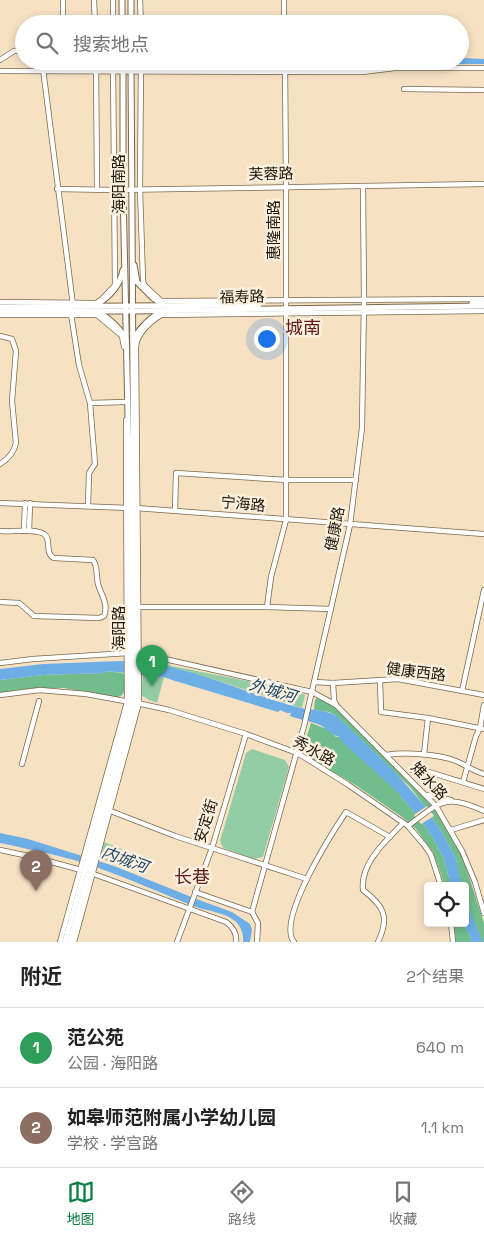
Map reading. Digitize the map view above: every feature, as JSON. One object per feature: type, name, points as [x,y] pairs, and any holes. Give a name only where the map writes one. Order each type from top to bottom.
[{"type":"main road","points":[[122,0],[122,15]]},
{"type":"main road","points":[[131,0],[131,15]]},
{"type":"main road","name":"海阳南路","points":[[123,70],[123,189],[129,258]]},
{"type":"main road","name":"海阳南路","points":[[129,308],[132,70]]},
{"type":"main road","points":[[129,258],[138,282],[153,298],[166,308],[156,314],[130,343],[95,308],[105,300],[122,280],[129,258]]},
{"type":"main road","name":"福寿路","points":[[0,307],[166,308],[484,304]]},
{"type":"main road","name":"福寿路","points":[[0,311],[72,308]]},
{"type":"main road","name":"海阳路","points":[[64,942],[87,869],[133,703],[129,308]]},
{"type":"main road","name":"海阳路","points":[[70,942],[87,869]]},
{"type":"street","points":[[63,0],[63,15]]},
{"type":"street","points":[[94,0],[95,15]]},
{"type":"street","points":[[113,0],[113,15]]},
{"type":"street","points":[[140,0],[141,15]]},
{"type":"street","points":[[284,0],[284,15]]},
{"type":"street","points":[[0,60],[15,51]]},
{"type":"street","points":[[469,68],[484,68]]},
{"type":"street","points":[[43,70],[79,365],[90,403],[95,464],[89,473],[88,506]]},
{"type":"street","points":[[96,70],[97,189]]},
{"type":"street","points":[[0,315],[72,308],[96,303],[115,285],[114,70]]},
{"type":"street","points":[[141,70],[140,189],[144,285],[160,301],[286,307]]},
{"type":"street","points":[[0,71],[362,72],[378,70]]},
{"type":"street","name":"惠隆南路","points":[[267,607],[271,576],[286,520],[285,71]]},
{"type":"street","points":[[404,89],[484,90]]},
{"type":"street","name":"芙蓉路","points":[[58,188],[114,190],[484,184]]},
{"type":"street","name":"健康路","points":[[252,912],[304,726],[350,525],[362,428],[363,186]]},
{"type":"street","points":[[363,306],[484,298]]},
{"type":"street","points":[[0,302],[72,308],[97,316],[122,336],[124,342],[125,402],[132,508]]},
{"type":"street","points":[[363,306],[484,311]]},
{"type":"street","points":[[132,508],[136,347],[140,334],[161,315],[286,307]]},
{"type":"street","points":[[0,336],[12,338],[16,352],[12,411],[16,443],[14,450],[0,464]]},
{"type":"street","points":[[90,403],[125,402]]},
{"type":"street","points":[[175,511],[176,473],[287,480],[356,480]]},
{"type":"street","name":"宁海路","points":[[0,503],[132,508],[484,534]]},
{"type":"street","points":[[27,531],[28,503]]},
{"type":"street","points":[[0,531],[27,531],[46,535],[50,557],[93,560],[104,597],[106,612],[104,616],[99,618],[34,616],[19,603],[0,602]]},
{"type":"street","points":[[462,691],[481,615],[484,590]]},
{"type":"street","points":[[133,607],[331,609]]},
{"type":"street","points":[[0,663],[32,659],[133,655],[312,692]]},
{"type":"street","points":[[60,942],[87,869],[133,703],[133,677]]},
{"type":"street","name":"健康西路","points":[[314,682],[332,683],[398,679],[484,695]]},
{"type":"street","points":[[380,680],[382,712],[428,718],[482,729]]},
{"type":"street","points":[[332,683],[336,705]]},
{"type":"street","name":"秀水路","points":[[0,695],[48,691],[86,694],[169,710],[246,734],[297,753],[347,784],[408,826],[428,850],[440,882]]},
{"type":"street","name":"雉水路","points":[[312,692],[330,700],[336,705],[427,795],[451,830],[470,870],[484,913]]},
{"type":"street","points":[[22,764],[39,702]]},
{"type":"street","points":[[463,782],[476,736],[482,729],[484,705]]},
{"type":"street","points":[[424,754],[428,718]]},
{"type":"street","name":"安定街","points":[[177,942],[212,848],[246,734]]},
{"type":"street","points":[[386,755],[397,753],[424,754],[456,761],[484,774]]},
{"type":"street","points":[[412,770],[426,771],[484,789]]},
{"type":"street","points":[[427,795],[467,804],[484,812]]},
{"type":"street","points":[[408,826],[434,807],[452,800]]},
{"type":"street","points":[[104,808],[145,825],[307,879]]},
{"type":"street","points":[[294,942],[291,938],[291,922],[302,887],[323,847],[346,812],[390,837]]},
{"type":"street","points":[[451,830],[484,820]]},
{"type":"street","points":[[378,942],[384,929],[384,916],[380,904],[363,890],[362,882],[372,858],[403,823]]},
{"type":"street","points":[[0,850],[87,869],[226,922],[235,932],[236,942]]},
{"type":"street","points":[[74,942],[87,869]]},
{"type":"street","points":[[195,892],[252,912],[258,923],[257,942]]},
{"type":"street","points":[[451,927],[453,942]]},
{"type":"green space","points":[[145,658],[172,666],[298,691],[305,695],[302,708],[212,679],[145,662]]},
{"type":"green space","points":[[106,671],[125,675],[125,689],[119,697],[115,698],[64,688],[37,689],[0,694],[0,680],[43,675],[103,673]]},
{"type":"green space","points":[[143,674],[164,677],[157,703],[141,695]]},
{"type":"green space","points":[[321,698],[332,705],[361,730],[431,803],[464,861],[484,923],[484,942],[469,907],[469,882],[460,882],[456,859],[424,805],[410,787],[338,717],[329,712],[314,710],[315,700]]},
{"type":"green space","points":[[311,723],[327,729],[336,737],[340,737],[401,794],[400,796],[420,819],[435,841],[444,859],[450,882],[444,882],[433,852],[416,829],[357,786],[307,756],[305,742]]},
{"type":"green space","points":[[252,749],[285,760],[289,767],[263,857],[254,859],[223,848],[220,841],[246,753]]},
{"type":"green space","points":[[104,842],[122,849],[115,863],[99,858]]},
{"type":"green space","points":[[454,927],[465,927],[471,938],[470,942],[456,942]]},
{"type":"water","points":[[469,58],[484,59],[484,64],[469,64]]},
{"type":"water","points":[[122,661],[145,663],[190,672],[279,702],[334,714],[396,773],[424,805],[456,859],[461,882],[450,882],[444,859],[435,841],[400,794],[341,741],[340,737],[322,726],[290,716],[291,713],[280,710],[278,712],[164,677],[106,671],[103,673],[43,675],[0,680],[0,669],[43,664]]},
{"type":"water","points":[[0,833],[28,839],[114,866],[232,912],[250,924],[252,930],[250,942],[243,942],[239,925],[227,916],[196,907],[84,863],[0,843]]},
{"type":"water","points":[[469,909],[483,942],[470,942],[471,938],[465,927],[469,927]]},
{"type":"pier","points":[[427,806],[434,816],[421,824],[414,815]]},
{"type":"place","name":"范公苑","points":[[152,686]]},
{"type":"place","name":"如皋师范附属小学幼儿园","points":[[36,891]]},
{"type":"district","name":"城南","points":[[303,328]]},
{"type":"district","name":"长巷","points":[[192,877]]},
{"type":"water label","name":"外城河","points":[[273,690]]},
{"type":"water label","name":"内城河","points":[[125,859]]}]
